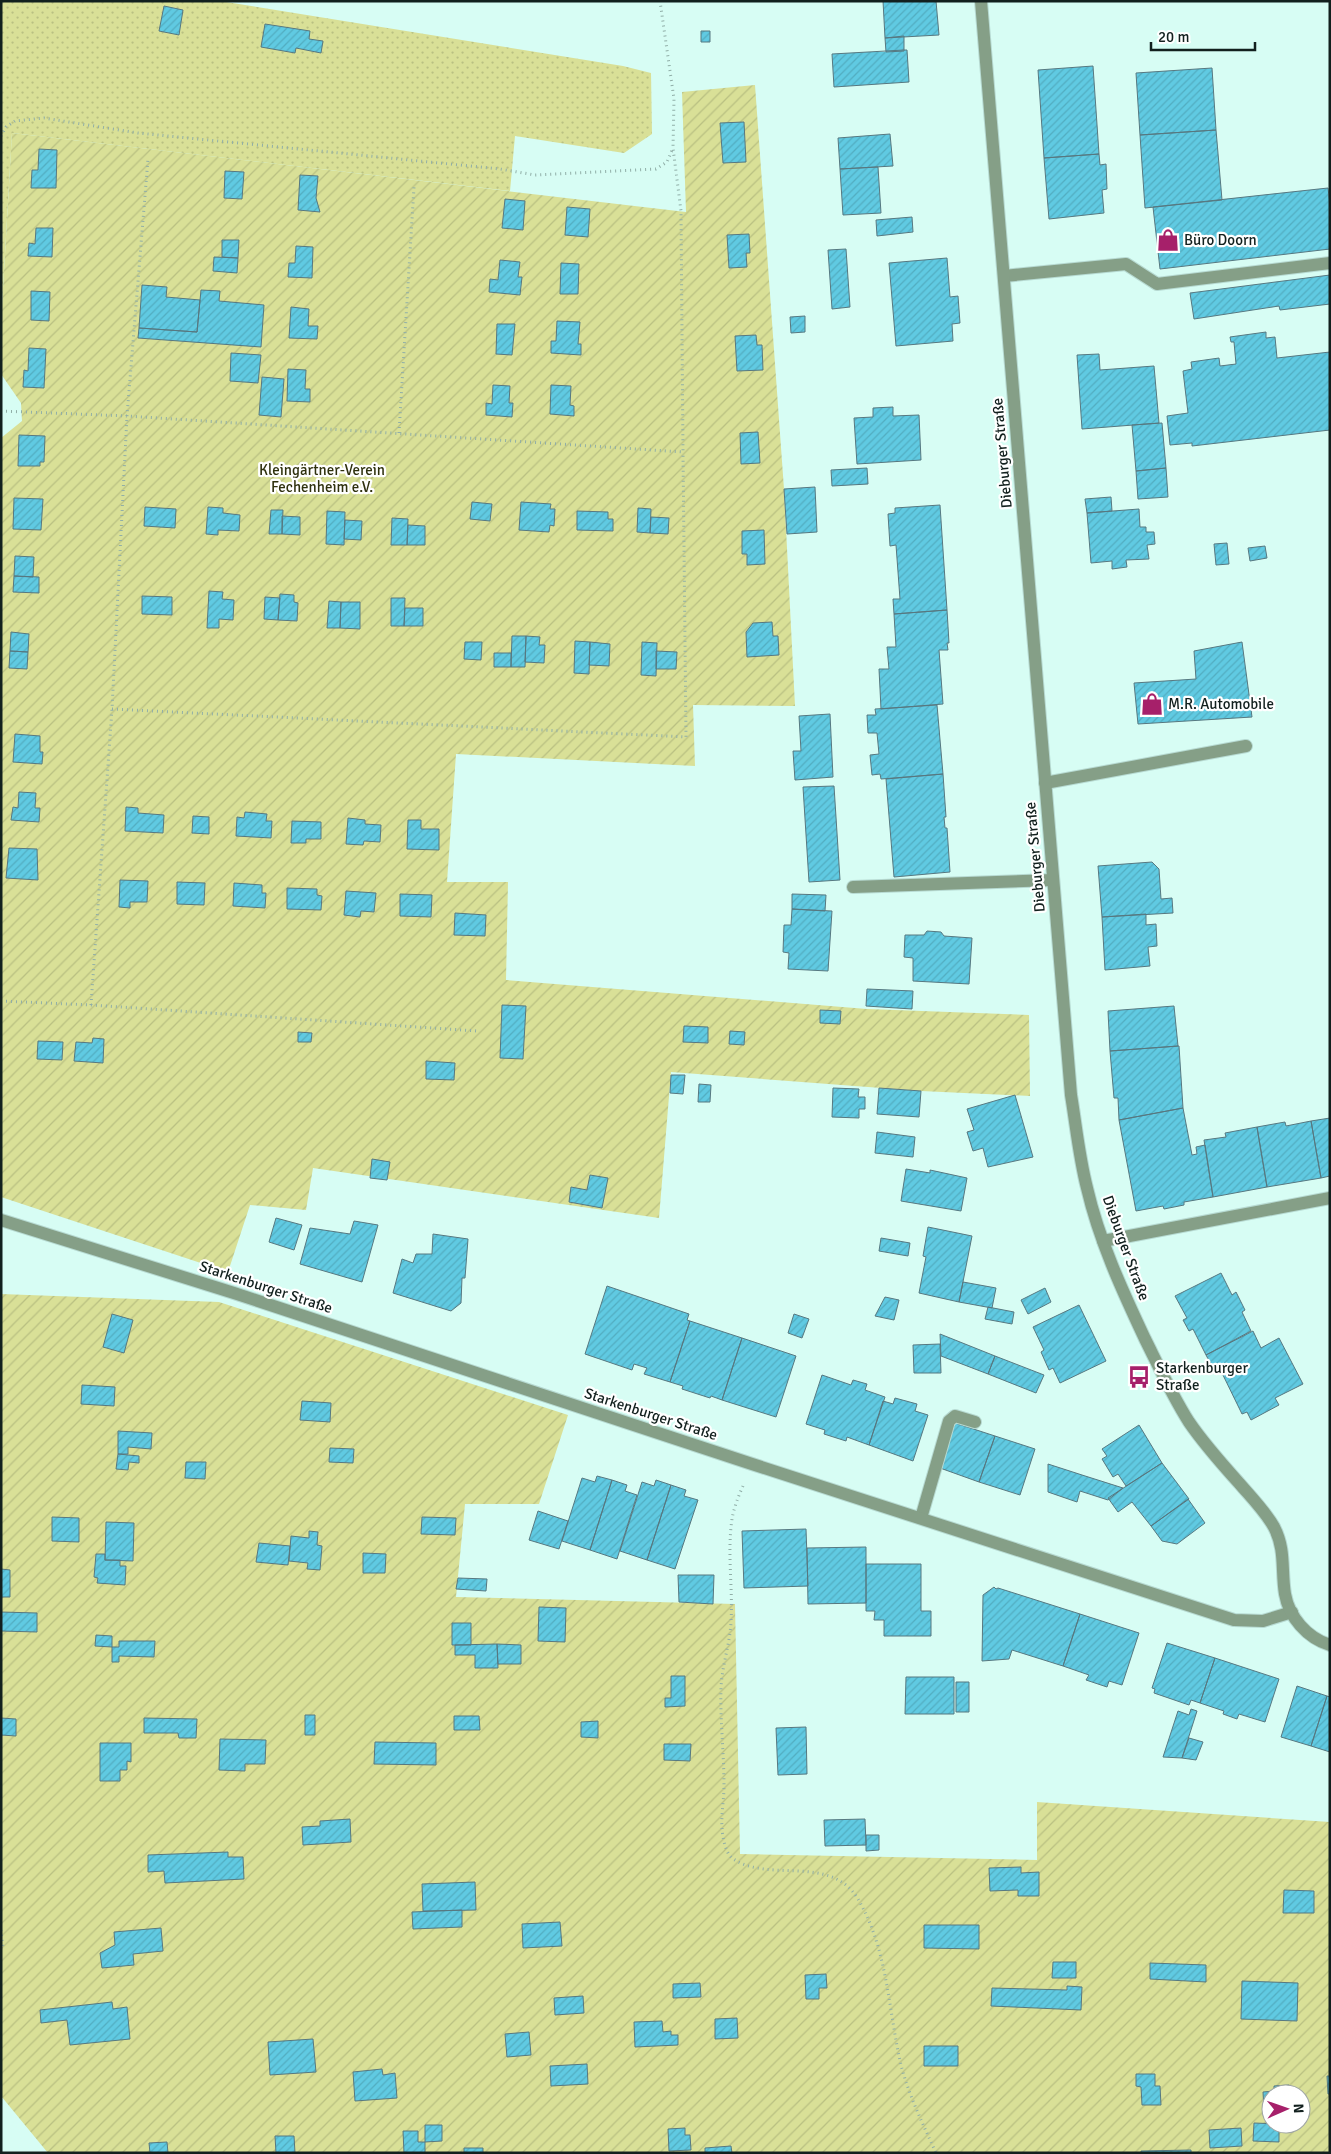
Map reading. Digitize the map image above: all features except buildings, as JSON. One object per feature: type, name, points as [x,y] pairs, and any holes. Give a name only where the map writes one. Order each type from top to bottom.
[{"type":"street","name":"Dieburger Straße","points":[[981,1],[1071,1095],[1086,1188],[1120,1287],[1168,1387],[1208,1449],[1262,1509],[1274,1528],[1283,1553],[1285,1595],[1292,1612],[1300,1625],[1325,1644]]},
{"type":"street","points":[[1004,276],[1126,264],[1157,284],[1330,262]]},
{"type":"street","points":[[1045,783],[1246,746]]},
{"type":"street","points":[[854,887],[1053,880]]},
{"type":"street","points":[[1103,1241],[1330,1198]]},
{"type":"street","name":"Starkenburger Straße","points":[[1,1220],[234,1293],[752,1464],[1234,1620],[1263,1621],[1292,1612]]},
{"type":"street","points":[[922,1518],[949,1421],[955,1416],[975,1422]]},
{"type":"path","points":[[112,709],[686,737],[682,211],[673,148],[675,134],[674,99],[660,1]]},
{"type":"path","points":[[1,136],[6,127],[15,121],[44,118],[138,134],[500,168],[535,175],[656,169],[666,162],[673,148]]},
{"type":"path","points":[[92,1005],[112,709],[127,416],[148,159]]},
{"type":"path","points":[[399,433],[414,187]]},
{"type":"path","points":[[1,411],[127,416],[683,452]]},
{"type":"path","points":[[1,1001],[92,1005],[477,1031]]},
{"type":"path","points":[[752,1464],[736,1502],[730,1534],[731,1621],[722,1686],[724,1786],[722,1829],[725,1846],[730,1856],[747,1866],[833,1877],[850,1888],[859,1901],[878,1945],[890,1995],[895,2038],[909,2092],[936,2153]]},
{"type":"path","points":[[1,1930],[2,1949]]},
{"type":"green space","points":[[1,1],[220,1],[623,66],[651,73],[652,134],[624,153],[515,136],[510,191],[12,133],[1,323]]},
{"type":"green space","name":"Kleingärtner-Verein Fechenheim e.V.","points":[[755,85],[784,489],[795,706],[693,705],[695,766],[456,754],[447,882],[508,882],[506,980],[867,1009],[1029,1015],[1030,1096],[921,1091],[671,1072],[659,1218],[313,1168],[306,1210],[250,1205],[228,1272],[1,1197],[1,438],[22,421],[21,403],[1,374],[1,323],[12,133],[686,212],[682,92]]},
{"type":"green space","points":[[1,1294],[219,1302],[568,1415],[539,1504],[465,1504],[456,1597],[735,1604],[740,1854],[1037,1860],[1037,1802],[1330,1822],[1330,2153],[48,2153],[1,2096]]},
{"type":"place","name":"Büro Doorn","points":[[1168,240]]},
{"type":"place","name":"M.R. Automobile","points":[[1152,704]]},
{"type":"place","name":"Starkenburger Straße","points":[[1139,1377]]}]
